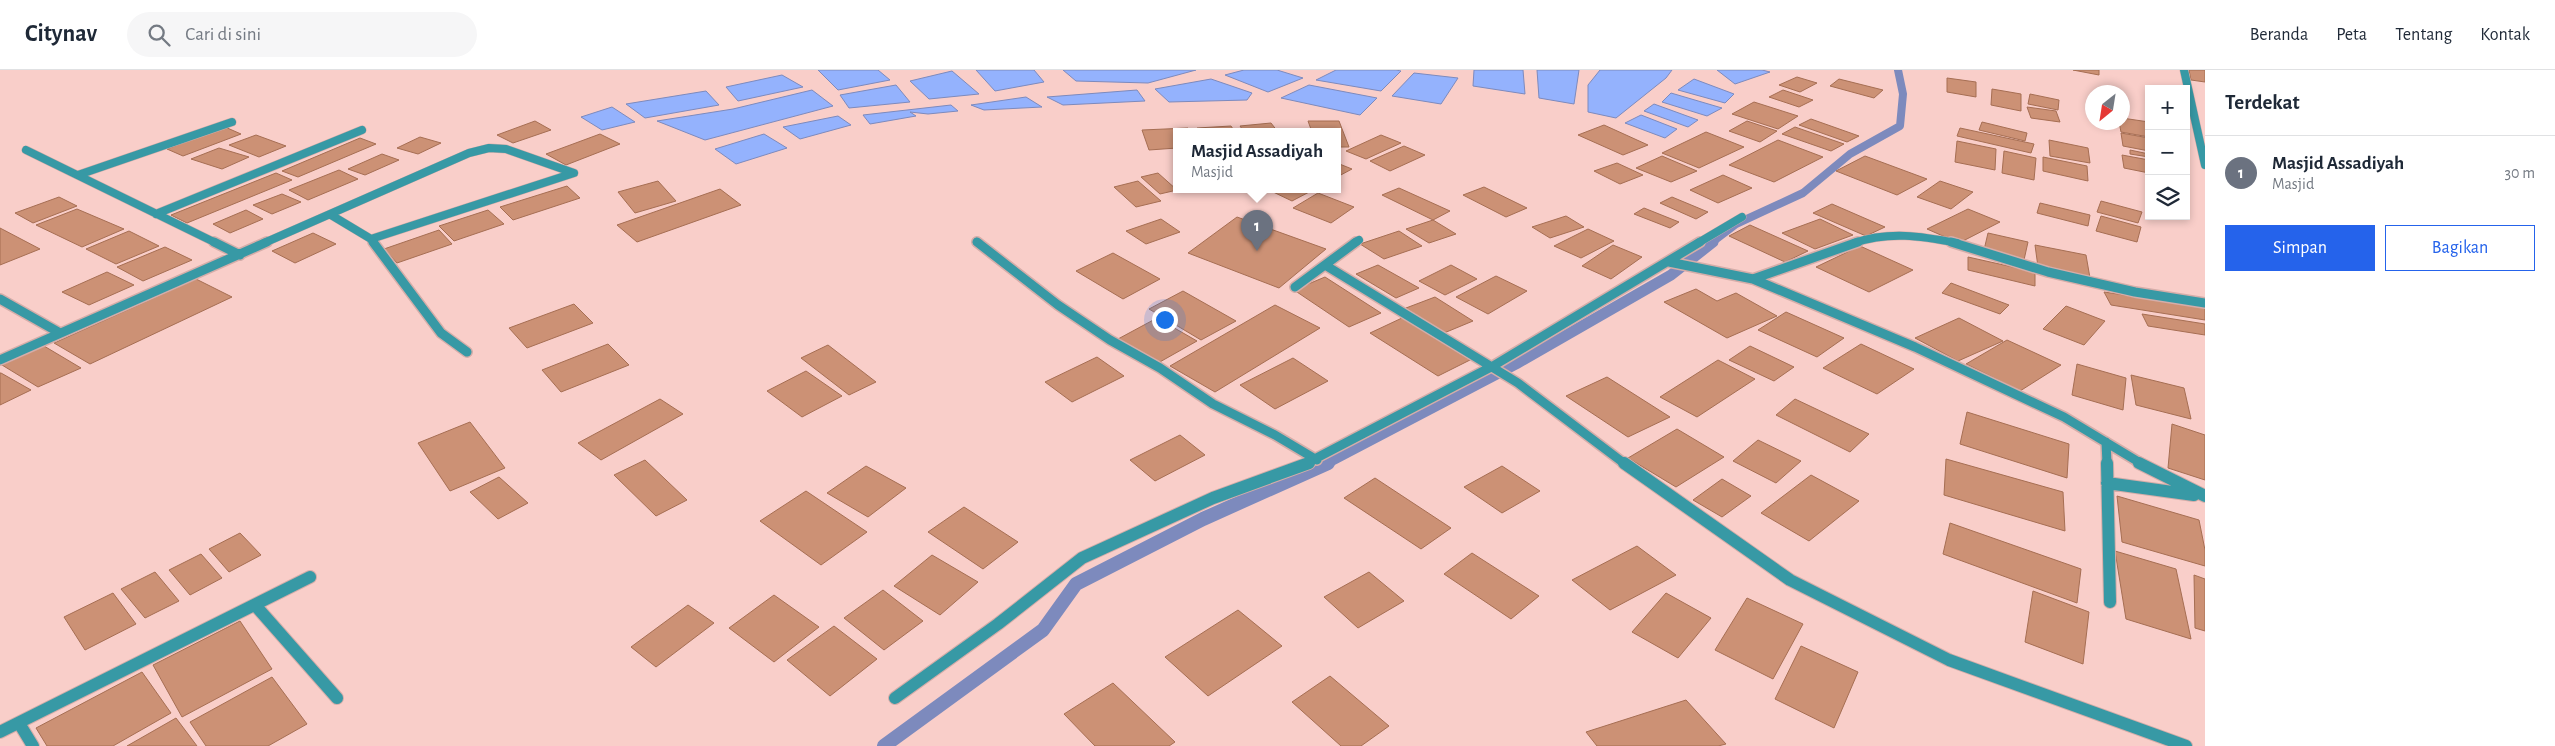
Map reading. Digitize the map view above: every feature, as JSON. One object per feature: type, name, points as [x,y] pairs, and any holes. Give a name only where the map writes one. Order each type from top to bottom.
[{"type":"street","points":[[2184,70],[2204,161]]},
{"type":"street","points":[[78,175],[232,122]]},
{"type":"street","points":[[156,214],[362,130]]},
{"type":"street","points":[[0,360],[469,153],[489,148],[506,149],[574,173],[371,239]]},
{"type":"street","points":[[26,150],[240,255]]},
{"type":"street","points":[[331,215],[371,239],[441,332],[467,352]]},
{"type":"street","points":[[895,698],[998,624],[1082,558],[1213,498],[1317,460],[1495,368],[1742,217]]},
{"type":"street","points":[[1753,279],[1875,236],[1906,235],[1956,243],[2048,272],[2135,292],[2205,303]]},
{"type":"street","points":[[1295,287],[1359,240]]},
{"type":"street","points":[[977,242],[1058,305],[1110,340],[1160,368],[1213,404],[1275,435],[1317,460]]},
{"type":"street","points":[[1669,262],[1729,276],[1753,279],[1915,347],[2064,417],[2135,461],[2204,496]]},
{"type":"street","points":[[1325,265],[1518,383],[1642,477],[1790,580],[1949,660],[2186,746]]},
{"type":"street","points":[[0,299],[60,334]]},
{"type":"street","points":[[2106,442],[2110,602]]},
{"type":"street","points":[[2107,483],[2204,496]]},
{"type":"street","points":[[0,732],[310,577]]},
{"type":"street","points":[[255,605],[337,698]]},
{"type":"street","points":[[19,723],[33,746]]},
{"type":"water","points":[[818,70],[878,70],[890,80],[838,90]]},
{"type":"water","points":[[976,70],[1034,70],[1044,82],[995,91]]},
{"type":"water","points":[[1063,70],[1196,70],[1148,83],[1076,81]]},
{"type":"water","points":[[1244,70],[1277,70],[1303,78],[1268,92],[1225,75]]},
{"type":"water","points":[[1336,70],[1401,71],[1381,91],[1316,80]]},
{"type":"water","points":[[1474,70],[1523,70],[1525,94],[1473,86]]},
{"type":"water","points":[[1537,70],[1579,70],[1574,104],[1539,98]]},
{"type":"water","points":[[1600,70],[1672,70],[1666,78],[1616,118],[1588,112],[1588,85]]},
{"type":"water","points":[[1717,70],[1762,70],[1770,72],[1735,84]]},
{"type":"water","points":[[952,71],[979,94],[929,99],[910,81]]},
{"type":"water","points":[[1414,73],[1458,78],[1441,104],[1392,96]]},
{"type":"water","points":[[782,75],[803,87],[738,101],[726,87]]},
{"type":"water","points":[[1211,79],[1252,93],[1247,100],[1169,102],[1155,89]]},
{"type":"water","points":[[1694,79],[1734,94],[1725,103],[1678,90]]},
{"type":"water","points":[[896,85],[910,102],[849,108],[840,95]]},
{"type":"water","points":[[1309,85],[1377,98],[1360,115],[1281,98]]},
{"type":"water","points":[[812,90],[833,106],[705,140],[657,121],[733,109]]},
{"type":"water","points":[[1137,90],[1145,101],[1063,105],[1047,97]]},
{"type":"water","points":[[706,91],[719,105],[645,118],[626,104]]},
{"type":"water","points":[[1671,93],[1722,108],[1707,116],[1662,102]]},
{"type":"water","points":[[1026,97],[1042,107],[984,110],[971,105]]},
{"type":"water","points":[[1654,104],[1698,120],[1688,127],[1644,111]]},
{"type":"water","points":[[951,105],[958,111],[928,114],[910,112],[916,116],[870,124],[863,115]]},
{"type":"water","points":[[612,107],[635,122],[602,130],[581,117]]},
{"type":"water","points":[[1641,115],[1677,129],[1665,138],[1625,123]]},
{"type":"water","points":[[838,116],[851,125],[800,139],[783,127]]},
{"type":"water","points":[[764,134],[787,148],[736,164],[715,149]]},
{"type":"building","points":[[2073,70],[2099,70],[2099,75]]},
{"type":"building","points":[[2189,70],[2205,70],[2205,82],[2191,80]]},
{"type":"building","points":[[1797,77],[1817,83],[1800,92],[1779,85]]},
{"type":"building","points":[[1947,78],[1976,82],[1976,97],[1947,92]]},
{"type":"building","points":[[1839,79],[1883,90],[1874,98],[1830,86]]},
{"type":"building","points":[[1992,89],[2021,94],[2021,111],[1991,105]]},
{"type":"building","points":[[1783,90],[1813,100],[1799,107],[1769,97]]},
{"type":"building","points":[[2030,94],[2059,100],[2058,110],[2028,104]]},
{"type":"building","points":[[1754,102],[1798,116],[1778,129],[1732,114]]},
{"type":"building","points":[[2027,107],[2056,111],[2060,122],[2031,118]]},
{"type":"building","points":[[1811,119],[1859,136],[1847,142],[1799,125]]},
{"type":"building","points":[[2130,119],[2145,121],[2145,136],[2121,132],[2121,130],[2130,130]]},
{"type":"building","points":[[535,121],[551,130],[513,143],[497,135]]},
{"type":"building","points":[[1308,121],[1339,121],[1349,147],[1341,147],[1341,128],[1311,128]]},
{"type":"building","points":[[1747,121],[1777,131],[1760,142],[1729,131]]},
{"type":"building","points":[[1982,122],[2027,133],[2025,141],[1979,130]]},
{"type":"building","points":[[1271,123],[1275,128],[1241,128],[1240,126]]},
{"type":"building","points":[[1604,125],[1648,145],[1623,155],[1578,135]]},
{"type":"building","points":[[1231,126],[1232,128],[1197,128]]},
{"type":"building","points":[[225,127],[241,134],[183,156],[167,149]]},
{"type":"building","points":[[1795,127],[1844,144],[1831,151],[1782,134]]},
{"type":"building","points":[[1960,128],[2034,144],[2031,153],[1957,136]]},
{"type":"building","points":[[1173,129],[1173,148],[1149,150],[1142,130]]},
{"type":"building","points":[[1706,132],[1744,147],[1699,168],[1662,153]]},
{"type":"building","points":[[2121,133],[2145,137],[2145,150],[2123,146]]},
{"type":"building","points":[[600,134],[620,144],[566,165],[546,154]]},
{"type":"building","points":[[256,135],[286,146],[259,157],[229,145]]},
{"type":"building","points":[[1381,135],[1401,143],[1366,159],[1346,151]]},
{"type":"building","points":[[420,137],[441,143],[418,154],[397,148]]},
{"type":"building","points":[[360,138],[376,144],[298,177],[282,171]]},
{"type":"building","points":[[1778,140],[1823,157],[1774,182],[1729,165]]},
{"type":"building","points":[[2049,140],[2088,148],[2090,163],[2050,156]]},
{"type":"building","points":[[1957,141],[1996,149],[1995,170],[1955,162]]},
{"type":"building","points":[[1404,146],[1425,155],[1390,171],[1370,161]]},
{"type":"building","points":[[219,148],[249,157],[222,169],[191,159]]},
{"type":"building","points":[[2130,150],[2145,153],[2145,156],[2130,154]]},
{"type":"building","points":[[2004,151],[2036,158],[2034,180],[2002,173]]},
{"type":"building","points":[[382,154],[399,160],[365,175],[348,169]]},
{"type":"building","points":[[2122,155],[2145,159],[2145,172],[2124,168]]},
{"type":"building","points":[[1662,156],[1697,171],[1671,182],[1636,168]]},
{"type":"building","points":[[1865,156],[1927,179],[1897,195],[1836,171]]},
{"type":"building","points":[[2043,157],[2087,166],[2088,181],[2043,171]]},
{"type":"building","points":[[1617,163],[1643,175],[1620,184],[1594,171]]},
{"type":"building","points":[[1341,165],[1352,169],[1341,175]]},
{"type":"building","points":[[339,170],[358,179],[308,200],[289,190]]},
{"type":"building","points":[[276,173],[292,180],[187,223],[171,215]]},
{"type":"building","points":[[1158,173],[1173,186],[1173,191],[1160,194],[1141,177]]},
{"type":"building","points":[[1723,175],[1752,188],[1718,203],[1690,190]]},
{"type":"building","points":[[658,181],[676,201],[635,213],[618,192]]},
{"type":"building","points":[[1138,181],[1161,201],[1136,207],[1114,187]]},
{"type":"building","points":[[1940,181],[1973,192],[1951,209],[1917,197]]},
{"type":"building","points":[[567,186],[580,198],[513,220],[500,207]]},
{"type":"building","points":[[1484,187],[1527,208],[1506,217],[1463,195]]},
{"type":"building","points":[[1399,188],[1450,211],[1433,220],[1382,195]]},
{"type":"building","points":[[720,189],[741,205],[637,242],[617,225]]},
{"type":"building","points":[[1275,193],[1307,193],[1292,201]]},
{"type":"building","points":[[1318,193],[1354,207],[1331,223],[1293,208]]},
{"type":"building","points":[[282,194],[301,202],[272,214],[253,205]]},
{"type":"building","points":[[59,197],[77,206],[33,223],[15,213]]},
{"type":"building","points":[[1672,197],[1708,212],[1696,219],[1660,203]]},
{"type":"building","points":[[2101,201],[2142,212],[2138,223],[2097,212]]},
{"type":"building","points":[[2040,203],[2090,215],[2088,226],[2037,213]]},
{"type":"building","points":[[1832,204],[1885,227],[1866,236],[1813,213]]},
{"type":"building","points":[[1644,208],[1679,222],[1670,228],[1634,214]]},
{"type":"building","points":[[77,209],[124,229],[82,247],[36,225]]},
{"type":"building","points":[[1968,209],[2000,222],[1959,243],[1927,229]]},
{"type":"building","points":[[246,210],[263,219],[230,233],[213,224]]},
{"type":"building","points":[[488,210],[504,224],[454,241],[439,226]]},
{"type":"building","points":[[1566,216],[1584,227],[1550,238],[1532,227]]},
{"type":"building","points":[[2101,216],[2141,227],[2137,242],[2096,231]]},
{"type":"building","points":[[1237,217],[1326,249],[1279,288],[1188,253]]},
{"type":"building","points":[[1161,219],[1180,232],[1146,244],[1126,231]]},
{"type":"building","points":[[1820,219],[1853,235],[1815,249],[1782,233]]},
{"type":"building","points":[[1433,220],[1456,234],[1429,243],[1406,229]]},
{"type":"building","points":[[1750,225],[1808,251],[1785,262],[1729,236]]},
{"type":"building","points":[[0,228],[40,249],[0,265]]},
{"type":"building","points":[[1588,229],[1614,241],[1581,258],[1554,246]]},
{"type":"building","points":[[439,230],[452,244],[397,263],[384,249]]},
{"type":"building","points":[[129,231],[159,246],[116,264],[86,249]]},
{"type":"building","points":[[1399,231],[1422,246],[1384,259],[1360,244]]},
{"type":"building","points":[[313,233],[336,244],[295,263],[272,251]]},
{"type":"building","points":[[1988,233],[2028,242],[2024,260],[1984,250]]},
{"type":"building","points":[[1613,245],[1642,257],[1611,279],[1582,266]]},
{"type":"building","points":[[2035,245],[2086,255],[2090,278],[2038,267]]},
{"type":"building","points":[[1860,246],[1913,270],[1869,292],[1816,267]]},
{"type":"building","points":[[165,247],[192,260],[143,281],[117,267]]},
{"type":"building","points":[[1113,253],[1160,279],[1123,299],[1076,271]]},
{"type":"building","points":[[1968,257],[2035,272],[2035,286],[1968,270]]},
{"type":"building","points":[[1378,265],[1419,288],[1396,298],[1356,274]]},
{"type":"building","points":[[1451,265],[1477,279],[1445,295],[1419,281]]},
{"type":"building","points":[[107,272],[134,285],[89,305],[62,292]]},
{"type":"building","points":[[1496,276],[1527,291],[1488,314],[1456,297]]},
{"type":"building","points":[[1325,277],[1381,313],[1349,327],[1294,290]]},
{"type":"building","points":[[196,279],[232,297],[90,364],[54,343]]},
{"type":"building","points":[[1951,283],[2009,305],[2000,314],[1942,293]]},
{"type":"building","points":[[1696,289],[1717,301],[1736,293],[1777,316],[1727,338],[1664,302]]},
{"type":"building","points":[[1183,291],[1236,321],[1201,340],[1149,309]]},
{"type":"building","points":[[2104,292],[2205,307],[2205,320],[2111,305]]},
{"type":"building","points":[[1435,297],[1473,321],[1444,333],[1406,308]]},
{"type":"building","points":[[574,304],[593,323],[527,348],[509,328]]},
{"type":"building","points":[[1275,305],[1320,328],[1215,392],[1170,366]]},
{"type":"building","points":[[2066,306],[2105,321],[2084,345],[2043,329]]},
{"type":"building","points":[[1786,312],[1844,338],[1817,357],[1758,330]]},
{"type":"building","points":[[2142,314],[2205,324],[2205,335],[2148,326]]},
{"type":"building","points":[[1157,318],[1197,341],[1158,363],[1118,339]]},
{"type":"building","points":[[1402,318],[1470,360],[1438,376],[1370,333]]},
{"type":"building","points":[[1959,318],[2003,341],[1958,361],[1915,338]]},
{"type":"building","points":[[2007,340],[2061,365],[2020,391],[1966,364]]},
{"type":"building","points":[[608,344],[629,365],[561,392],[542,370]]},
{"type":"building","points":[[1861,344],[1914,369],[1877,394],[1823,368]]},
{"type":"building","points":[[828,345],[876,382],[849,395],[801,358]]},
{"type":"building","points":[[44,346],[81,368],[38,387],[2,365]]},
{"type":"building","points":[[1750,346],[1794,367],[1774,381],[1729,360]]},
{"type":"building","points":[[1097,357],[1124,376],[1072,402],[1045,382]]},
{"type":"building","points":[[1293,358],[1328,381],[1275,409],[1240,385]]},
{"type":"building","points":[[1718,360],[1755,379],[1697,417],[1660,397]]},
{"type":"building","points":[[2077,364],[2126,378],[2123,410],[2072,395]]},
{"type":"building","points":[[806,371],[842,396],[802,417],[767,391]]},
{"type":"building","points":[[1,373],[31,390],[0,405]]},
{"type":"building","points":[[2131,375],[2184,388],[2191,419],[2136,405]]},
{"type":"building","points":[[1607,377],[1670,417],[1628,437],[1566,396]]},
{"type":"building","points":[[660,399],[683,414],[601,460],[578,443]]},
{"type":"building","points":[[1795,399],[1869,434],[1850,452],[1776,415]]},
{"type":"building","points":[[1967,412],[2069,444],[2067,478],[1960,444]]},
{"type":"building","points":[[470,422],[505,468],[450,491],[418,443]]},
{"type":"building","points":[[2172,424],[2205,435],[2205,480],[2168,468]]},
{"type":"building","points":[[1677,429],[1724,457],[1676,487],[1628,458]]},
{"type":"building","points":[[1180,435],[1205,455],[1155,481],[1130,460]]},
{"type":"building","points":[[1758,440],[1801,461],[1776,483],[1733,461]]},
{"type":"building","points":[[1946,459],[2063,492],[2065,531],[1944,495]]},
{"type":"building","points":[[645,460],[687,500],[656,516],[614,475]]},
{"type":"building","points":[[866,466],[906,488],[868,517],[827,493]]},
{"type":"building","points":[[1502,466],[1540,491],[1502,513],[1464,487]]},
{"type":"building","points":[[1811,475],[1859,501],[1809,541],[1761,513]]},
{"type":"building","points":[[499,477],[528,503],[498,519],[470,492]]},
{"type":"building","points":[[1375,478],[1451,528],[1421,549],[1344,498]]},
{"type":"building","points":[[1722,479],[1751,496],[1722,517],[1693,500]]},
{"type":"building","points":[[806,491],[867,532],[821,565],[760,521]]},
{"type":"building","points":[[2117,496],[2199,520],[2205,550],[2205,566],[2122,542]]},
{"type":"building","points":[[964,507],[1018,542],[983,569],[928,532]]},
{"type":"building","points":[[1950,523],[2081,569],[2077,603],[1943,554]]},
{"type":"building","points":[[240,533],[261,555],[229,572],[209,549]]},
{"type":"building","points":[[1637,546],[1676,575],[1610,610],[1572,580]]},
{"type":"building","points":[[2115,551],[2176,569],[2191,639],[2126,619]]},
{"type":"building","points":[[1472,553],[1539,596],[1511,619],[1444,574]]},
{"type":"building","points":[[201,554],[222,578],[190,595],[169,570]]},
{"type":"building","points":[[932,555],[978,582],[940,615],[894,586]]},
{"type":"building","points":[[155,572],[179,601],[145,618],[121,589]]},
{"type":"building","points":[[1369,572],[1404,601],[1358,628],[1324,597]]},
{"type":"building","points":[[2194,575],[2205,579],[2205,631],[2195,628]]},
{"type":"building","points":[[883,590],[923,621],[884,650],[844,618]]},
{"type":"building","points":[[2033,591],[2089,612],[2083,664],[2025,642]]},
{"type":"building","points":[[113,593],[136,624],[85,650],[64,617]]},
{"type":"building","points":[[1666,593],[1711,618],[1678,658],[1632,632]]},
{"type":"building","points":[[774,595],[819,627],[774,662],[729,628]]},
{"type":"building","points":[[1747,598],[1803,624],[1773,679],[1715,650]]},
{"type":"building","points":[[688,605],[714,623],[656,667],[631,647]]},
{"type":"building","points":[[1238,610],[1282,646],[1208,696],[1165,657]]},
{"type":"building","points":[[240,621],[272,669],[182,717],[153,665]]},
{"type":"building","points":[[834,626],[877,659],[830,696],[787,660]]},
{"type":"building","points":[[1801,646],[1858,672],[1834,728],[1775,699]]},
{"type":"building","points":[[142,672],[171,713],[113,746],[47,746],[36,728]]},
{"type":"building","points":[[1330,676],[1389,726],[1361,746],[1341,746],[1292,702]]},
{"type":"building","points":[[272,677],[307,724],[268,746],[206,746],[190,722]]},
{"type":"building","points":[[1113,683],[1175,742],[1169,746],[1095,746],[1064,714]]},
{"type":"building","points":[[1686,700],[1726,744],[1718,746],[1597,746],[1586,732]]},
{"type":"building","points":[[176,718],[197,746],[127,746]]},
{"type":"waterway","points":[[1711,243],[1736,224],[1803,193],[1850,154],[1900,126],[1903,94],[1898,70]]},
{"type":"waterway","points":[[1325,464],[1516,364],[1671,275],[1713,242]]},
{"type":"waterway","points":[[884,746],[1043,630],[1076,584],[1203,519],[1328,463]]},
{"type":"place","name":"Masjid Assadiyah","points":[[1257,251]]}]
